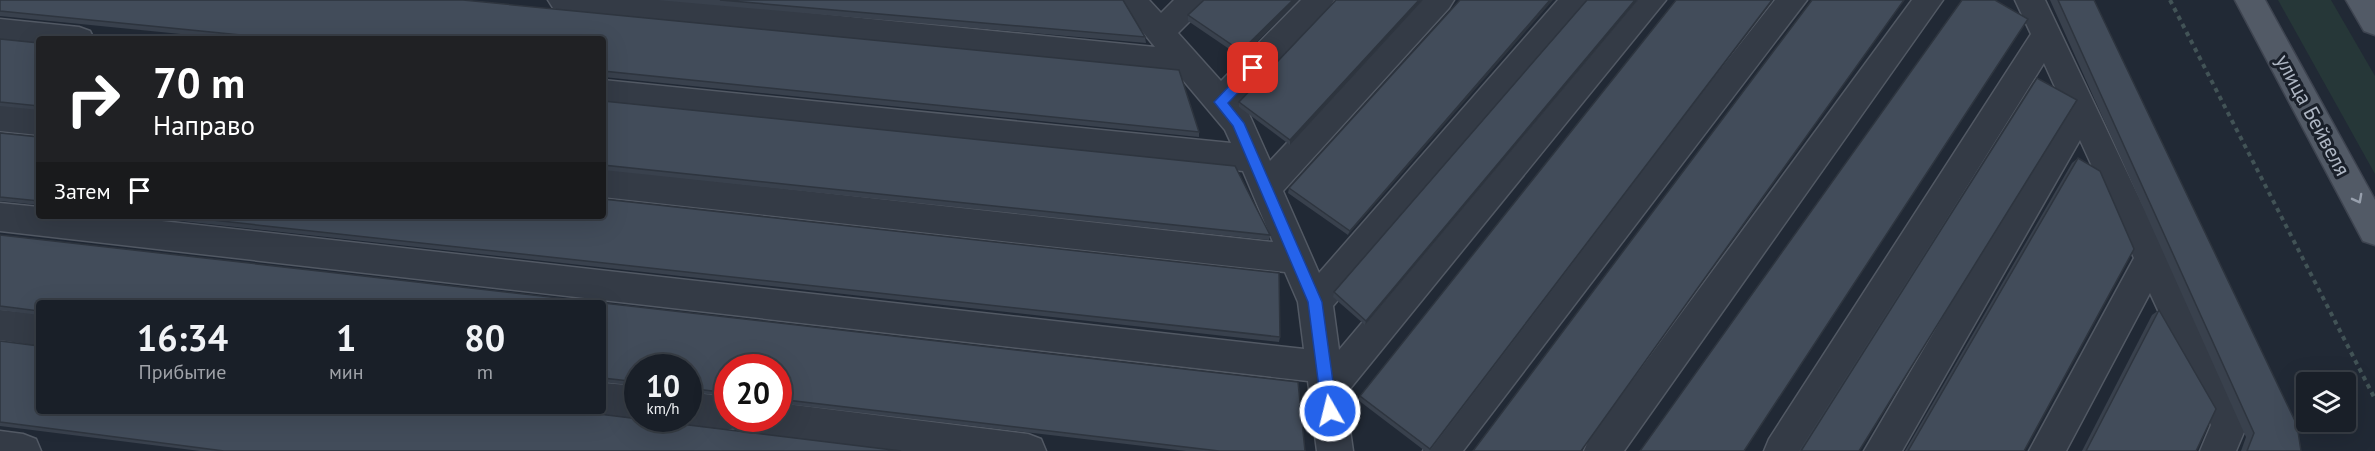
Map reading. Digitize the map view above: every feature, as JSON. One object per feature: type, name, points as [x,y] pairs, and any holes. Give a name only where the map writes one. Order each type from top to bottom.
[{"type":"main road","name":"улица Бейвеля","points":[[2250,0],[2375,231]]},
{"type":"main road","points":[[2361,0],[2375,23]]},
{"type":"lane","points":[[563,0],[1185,62]]},
{"type":"lane","points":[[1132,0],[1238,123],[1315,302],[1335,451]]},
{"type":"lane","points":[[1160,32],[1193,0]]},
{"type":"lane","points":[[1220,102],[1319,0]]},
{"type":"lane","points":[[1259,173],[1439,0]]},
{"type":"lane","points":[[1315,302],[1575,0]]},
{"type":"lane","points":[[1326,379],[1651,0]]},
{"type":"lane","points":[[1441,451],[1792,0]]},
{"type":"lane","points":[[1602,451],[1928,0]]},
{"type":"lane","points":[[2030,0],[2229,425],[2218,451]]},
{"type":"lane","points":[[0,31],[49,36]]},
{"type":"lane","points":[[1782,451],[2046,35]]},
{"type":"lane","points":[[606,92],[1259,173]]},
{"type":"lane","points":[[1882,451],[2081,110]]},
{"type":"lane","points":[[0,118],[36,122]]},
{"type":"lane","points":[[606,183],[1296,258]]},
{"type":"lane","points":[[0,217],[1326,379]]},
{"type":"lane","points":[[2047,451],[2151,259]]},
{"type":"lane","points":[[0,325],[36,330]]},
{"type":"lane","points":[[606,399],[624,401]]},
{"type":"lane","points":[[792,422],[1028,451]]},
{"type":"lane","points":[[0,448],[23,451]]},
{"type":"path","points":[[2170,0],[2375,399]]},
{"type":"shaded area","points":[[2278,0],[2331,0],[2375,76],[2375,174]]},
{"type":"building","points":[[0,0],[463,0],[1179,70],[1199,132],[606,71],[606,36],[252,36],[0,11]]},
{"type":"building","points":[[720,0],[1123,0],[1145,37]]},
{"type":"building","points":[[1204,0],[1293,0],[1241,51],[1188,15]]},
{"type":"building","points":[[1336,0],[1419,0],[1290,140],[1239,102]]},
{"type":"building","points":[[1460,0],[1550,0],[1350,231],[1289,188]]},
{"type":"building","points":[[1587,0],[1635,0],[1366,321],[1334,292]]},
{"type":"building","points":[[1676,0],[1772,0],[1430,449],[1360,396]]},
{"type":"building","points":[[1812,0],[1904,0],[1581,451],[1473,451]]},
{"type":"building","points":[[1962,0],[1995,0],[2028,19],[1744,451],[1640,451]]},
{"type":"building","points":[[2058,0],[2094,0],[2296,423],[2301,451],[2247,451],[2254,433]]},
{"type":"building","points":[[0,39],[36,43],[36,106],[0,102]]},
{"type":"building","points":[[2037,78],[2077,100],[1859,451],[1801,451]]},
{"type":"building","points":[[606,101],[1235,166],[1270,235],[606,165]]},
{"type":"building","points":[[0,133],[36,137],[36,201],[0,197]]},
{"type":"building","points":[[2078,158],[2100,171],[2134,249],[2024,451],[1908,451]]},
{"type":"building","points":[[606,199],[1279,273],[1280,337],[202,219],[606,219]]},
{"type":"building","points":[[0,235],[576,300],[36,300],[36,311],[0,306]]},
{"type":"building","points":[[606,303],[1298,382],[1305,451],[1219,451],[792,401],[792,354],[714,354],[714,391],[702,390],[702,354],[624,354],[624,380],[606,378]]},
{"type":"building","points":[[2159,310],[2216,409],[2196,451],[2086,451]]},
{"type":"building","points":[[0,341],[36,346],[36,414],[599,414],[624,417],[624,432],[702,432],[702,427],[714,428],[714,432],[746,432],[901,451],[224,451],[0,422]]},
{"type":"route","points":[[1253,68],[1220,102],[1238,123],[1315,302],[1330,411]]}]
